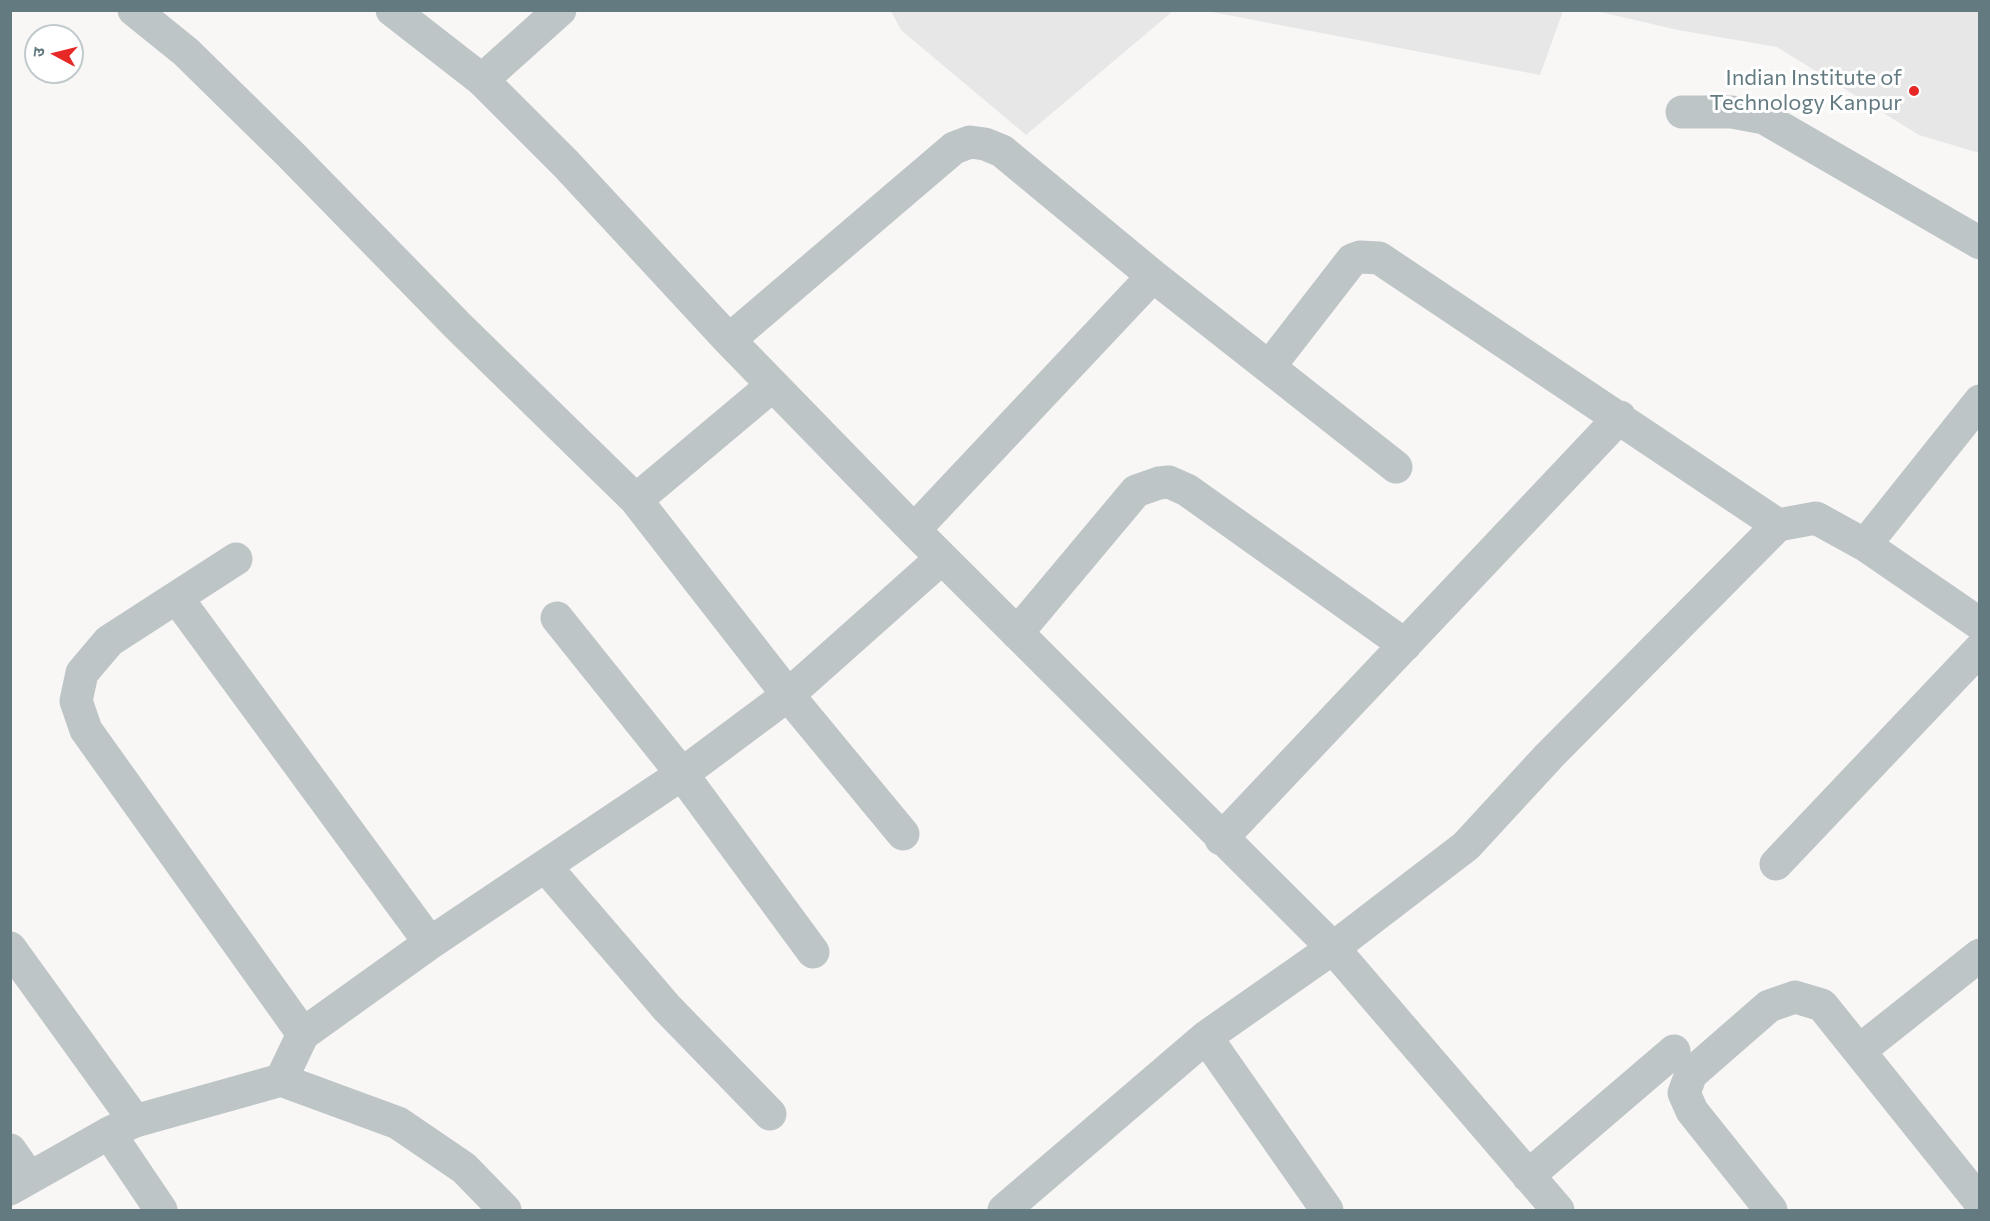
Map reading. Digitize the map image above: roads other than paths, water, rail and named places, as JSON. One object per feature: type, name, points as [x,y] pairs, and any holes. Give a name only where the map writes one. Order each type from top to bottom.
[{"type":"street","points":[[134,10],[186,52],[210,75],[458,326],[636,500],[788,695],[903,834]]},
{"type":"street","points":[[392,10],[482,80],[567,165],[729,340],[914,530],[1221,839],[1333,948],[1558,1210]]},
{"type":"street","points":[[482,80],[560,10]]},
{"type":"street","points":[[1682,112],[1732,112],[1764,118],[1980,243]]},
{"type":"street","points":[[729,340],[954,148],[970,142],[985,144],[1002,150],[1153,276],[1396,467]]},
{"type":"street","points":[[1269,367],[1352,260],[1360,257],[1379,258],[1620,417],[1778,525]]},
{"type":"street","points":[[914,530],[1153,276]]},
{"type":"street","points":[[636,500],[773,385]]},
{"type":"street","points":[[1865,544],[1980,401]]},
{"type":"street","points":[[1221,839],[1620,417]]},
{"type":"street","points":[[1017,633],[1136,491],[1169,482],[1188,490],[1405,645]]},
{"type":"street","points":[[1004,1210],[1206,1037],[1333,948],[1466,846],[1550,756],[1778,525],[1816,518],[1865,544],[1980,624]]},
{"type":"street","points":[[281,1080],[303,1034],[430,943],[682,774],[788,695],[942,558]]},
{"type":"street","points":[[236,559],[109,641],[82,673],[76,701],[86,730],[303,1034]]},
{"type":"street","points":[[177,598],[430,943]]},
{"type":"street","points":[[557,618],[682,774],[813,952]]},
{"type":"street","points":[[1776,864],[1980,649]]},
{"type":"street","points":[[545,866],[667,1008],[770,1114]]},
{"type":"street","points":[[10,948],[122,1127],[161,1210]]},
{"type":"street","points":[[1859,1051],[1980,955]]},
{"type":"street","points":[[1771,1210],[1692,1111],[1684,1093],[1691,1074],[1769,1006],[1795,997],[1822,1005],[1980,1202]]},
{"type":"street","points":[[1206,1037],[1327,1210]]},
{"type":"street","points":[[1528,1176],[1674,1051]]},
{"type":"street","points":[[10,1150],[20,1183],[122,1127],[281,1080],[398,1123],[464,1168],[505,1210]]},
{"type":"place","name":"Indian Institute of Technology Kanpur","points":[[1914,91]]}]
